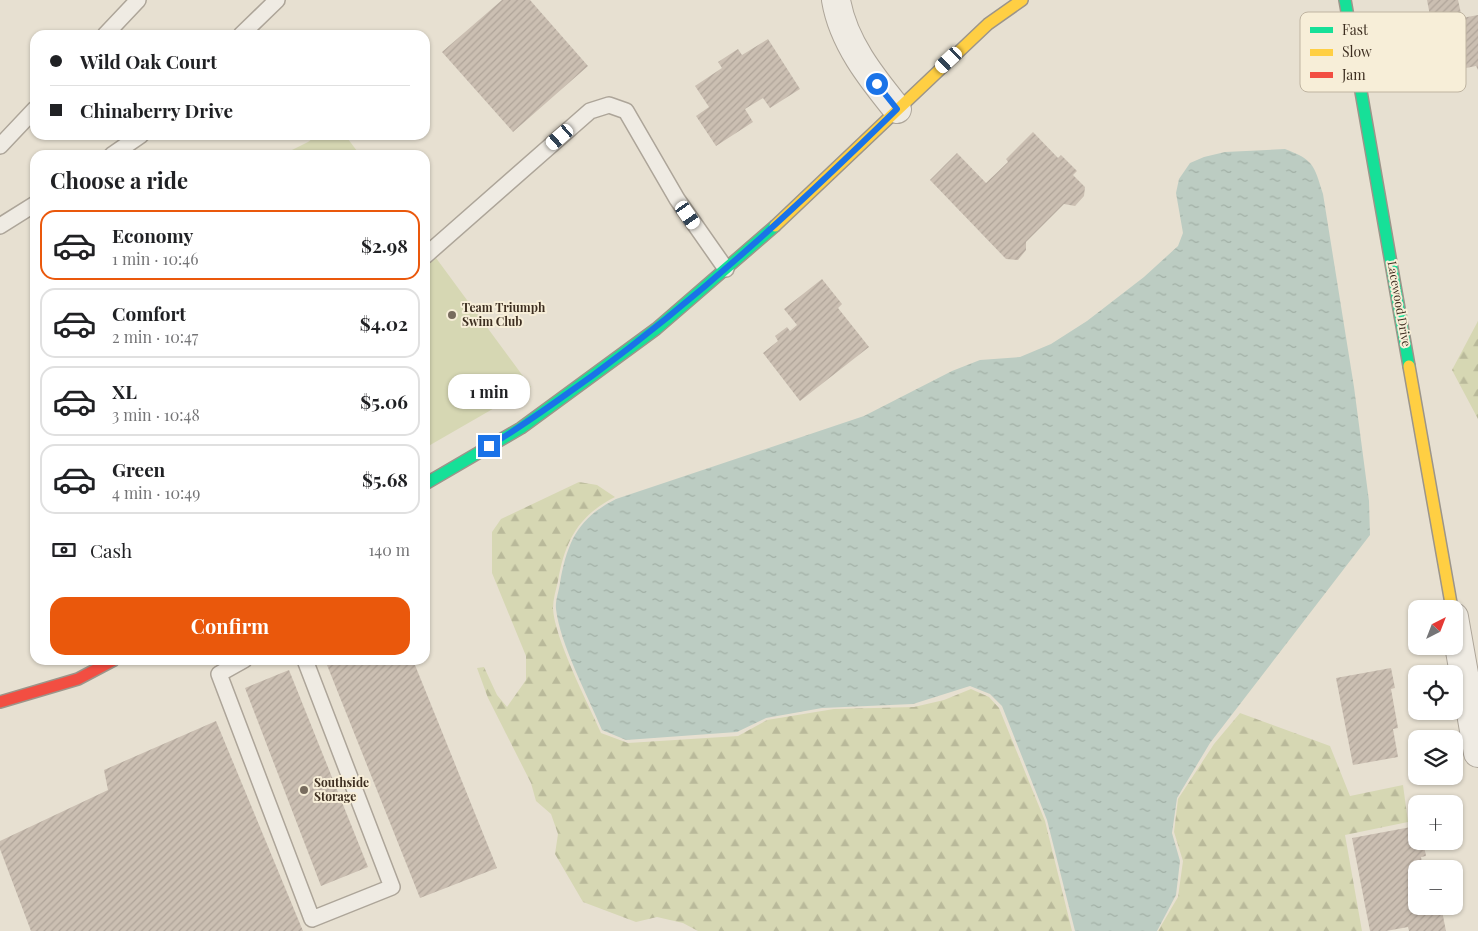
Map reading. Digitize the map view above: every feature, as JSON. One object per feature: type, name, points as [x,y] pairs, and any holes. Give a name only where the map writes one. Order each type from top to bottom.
[{"type":"street","points":[[836,0],[839,18],[864,67],[897,109]]},
{"type":"street","points":[[430,481],[522,428],[656,329],[794,210],[897,109],[988,24],[1022,0]]},
{"type":"street","name":"Lacewood Drive","points":[[1361,92],[1450,600]]},
{"type":"street","points":[[1461,655],[1477,739]]},
{"type":"street","points":[[0,702],[78,679],[105,665]]},
{"type":"lane","points":[[110,30],[138,0]]},
{"type":"lane","points":[[247,30],[277,0]]},
{"type":"lane","points":[[430,252],[590,111],[609,105],[626,111],[677,199],[726,269]]},
{"type":"lane","points":[[0,146],[30,114]]},
{"type":"lane","points":[[119,150],[134,140]]},
{"type":"lane","points":[[0,226],[30,207]]},
{"type":"lane","points":[[235,665],[219,674],[312,919],[392,887],[307,665]]},
{"type":"green space","points":[[311,140],[349,140],[356,150],[292,150]]},
{"type":"green space","name":"Team Triumph Swim Club","points":[[430,250],[531,387],[430,445]]},
{"type":"green space","points":[[1478,321],[1478,419],[1452,370]]},
{"type":"green space","points":[[579,482],[597,485],[615,497],[591,513],[575,531],[569,542],[561,567],[553,608],[565,653],[601,733],[628,743],[738,736],[767,720],[834,709],[914,707],[944,700],[971,689],[989,697],[999,708],[1045,821],[1072,931],[698,931],[683,923],[657,917],[636,922],[583,902],[555,854],[558,834],[551,814],[536,801],[531,783],[488,698],[477,668],[484,667],[497,695],[507,707],[526,680],[526,656],[492,573],[492,532],[501,519]]},
{"type":"green space","points":[[1240,713],[1330,746],[1350,796],[1403,785],[1408,822],[1345,835],[1362,931],[1158,931],[1178,897],[1183,861],[1174,832],[1178,799],[1214,744]]},
{"type":"water","points":[[1285,149],[1302,157],[1312,165],[1323,194],[1354,387],[1369,501],[1370,535],[1210,743],[1177,798],[1172,833],[1180,861],[1176,895],[1157,931],[1075,931],[1047,820],[1002,706],[990,694],[970,686],[913,704],[822,708],[766,718],[737,732],[626,740],[602,730],[563,638],[556,606],[566,555],[576,533],[592,514],[616,499],[864,416],[952,371],[980,360],[1020,357],[1051,344],[1087,321],[1144,277],[1178,246],[1183,233],[1176,193],[1179,179],[1190,163],[1204,157],[1225,152]]},
{"type":"building","points":[[502,0],[530,0],[588,66],[513,132],[442,52]]},
{"type":"building","points":[[1427,0],[1458,0],[1461,12],[1429,12]]},
{"type":"building","points":[[1478,15],[1478,70],[1476,66],[1466,68],[1466,17]]},
{"type":"building","points":[[768,39],[800,89],[770,108],[763,98],[745,109],[753,122],[716,146],[696,116],[709,107],[695,86],[722,68],[718,62],[738,49],[742,55]]},
{"type":"building","points":[[1033,132],[1058,158],[1061,155],[1077,171],[1073,175],[1085,187],[1084,196],[1075,206],[1064,204],[1026,242],[1026,250],[1018,260],[1006,259],[930,180],[957,153],[986,183],[1008,162],[1006,159]]},
{"type":"building","points":[[822,279],[842,304],[838,308],[869,347],[800,401],[763,353],[778,341],[775,336],[787,327],[790,331],[797,325],[784,309]]},
{"type":"building","points":[[327,665],[415,665],[497,868],[420,898]]},
{"type":"building","points":[[1391,668],[1395,688],[1391,689],[1398,728],[1393,729],[1398,757],[1353,765],[1336,678]]},
{"type":"building","points":[[289,670],[368,867],[321,886],[245,688]]},
{"type":"building","points":[[216,721],[303,931],[31,931],[0,849],[0,841],[108,790],[104,770]]},
{"type":"building","points":[[1408,828],[1408,850],[1425,850],[1426,856],[1421,857],[1422,860],[1408,860],[1408,915],[1443,915],[1446,931],[1409,931],[1408,927],[1386,931],[1370,931],[1352,838]]},
{"type":"traffic: fast","points":[[1345,0],[1347,12]]},
{"type":"traffic: fast","points":[[1361,92],[1409,366]]},
{"type":"traffic: fast","points":[[430,481],[521,428],[656,329],[775,226]]},
{"type":"traffic: slow","points":[[775,226],[988,24],[1022,0]]},
{"type":"traffic: slow","points":[[1409,366],[1450,600]]},
{"type":"traffic: jam","points":[[0,702],[78,679],[105,665]]},
{"type":"place","name":"Team Triumph Swim Club","points":[[452,315]]},
{"type":"place","name":"Southside Storage","points":[[304,790]]},
{"type":"route","points":[[489,446],[522,428],[656,329],[794,210],[897,109],[877,84]]}]
